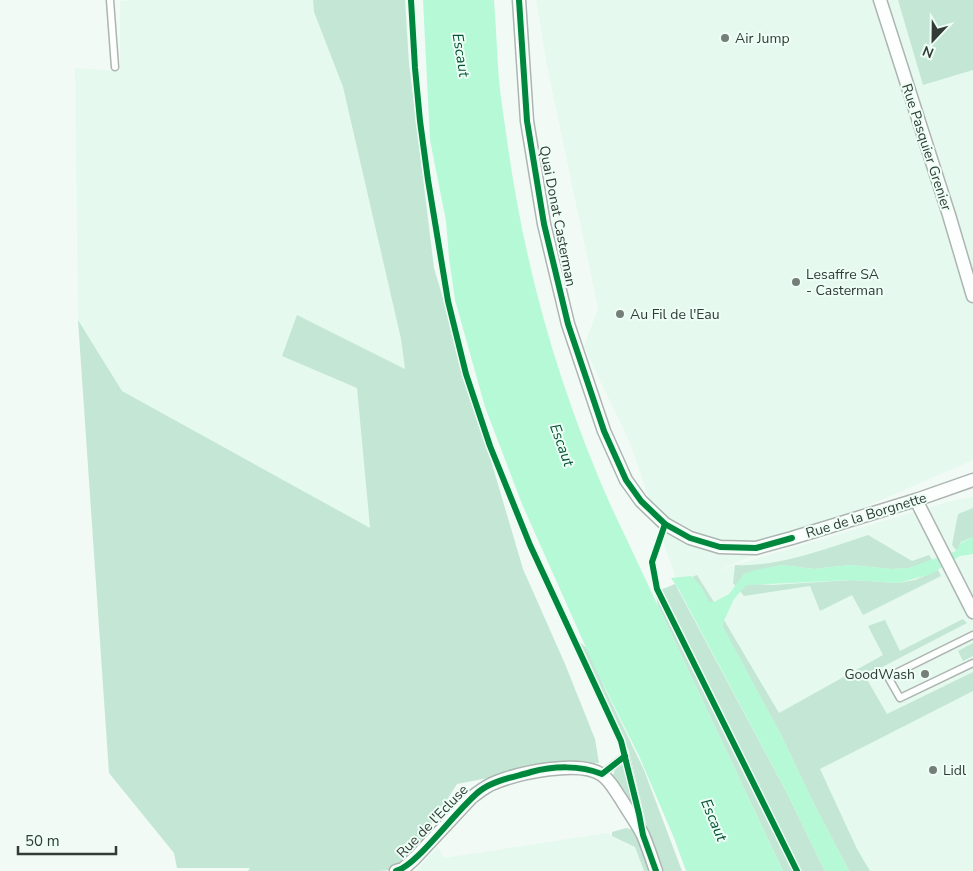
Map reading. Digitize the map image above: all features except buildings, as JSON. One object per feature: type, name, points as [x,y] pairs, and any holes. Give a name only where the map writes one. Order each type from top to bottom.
[{"type":"street","name":"Quai Donat Casterman","points":[[519,0],[527,121],[544,224],[568,324],[604,431]]},
{"type":"street","name":"Rue Pasquier Grenier","points":[[880,0],[950,215],[973,296]]},
{"type":"street","name":"Rue de la Borgnette","points":[[604,431],[626,480],[641,501],[665,524],[690,538],[720,547],[756,548],[916,500],[973,480]]},
{"type":"street","points":[[916,500],[973,612]]},
{"type":"street","name":"Rue de l'Ecluse","points":[[402,870],[472,797],[494,783],[540,770],[555,768],[580,768],[602,774]]},
{"type":"street","points":[[602,774],[610,782],[643,835],[656,871]]},
{"type":"lane","points":[[110,0],[115,67]]},
{"type":"lane","points":[[973,635],[888,676],[900,698],[973,663]]},
{"type":"lane","points":[[602,774],[625,756],[640,814],[643,835]]},
{"type":"shaded area","points":[[313,0],[314,12],[343,87],[401,339],[405,369],[297,315],[357,388],[370,529],[122,391],[78,320],[75,68],[120,71],[120,1]]},
{"type":"shaded area","points":[[313,0],[405,0],[409,63],[434,268],[523,569],[565,664],[595,739],[599,763],[566,763],[457,784],[403,869],[379,871],[248,871],[250,868],[177,868],[174,853],[109,773],[78,320],[122,391],[370,528],[357,388],[282,356],[297,315],[405,369],[401,339],[343,87],[314,12]]},
{"type":"shaded area","points":[[536,0],[973,0],[973,460],[708,575],[735,565],[951,501],[973,497],[973,871],[843,871],[679,588],[631,445],[584,347],[598,308],[547,66]]},
{"type":"shaded area","points":[[898,0],[973,0],[973,70],[923,85]]},
{"type":"shaded area","points":[[973,508],[973,537],[961,542],[957,551],[952,545],[958,514]]},
{"type":"shaded area","points":[[868,535],[912,561],[929,555],[932,560],[909,568],[891,569],[850,565],[814,569],[782,565],[744,574],[736,586],[733,583],[735,565],[751,565],[784,560]]},
{"type":"shaded area","points":[[938,570],[941,576],[863,615],[852,595],[820,611],[810,586],[744,596],[740,591],[750,584],[773,585],[852,580],[898,583],[915,580]]},
{"type":"shaded area","points":[[697,575],[714,602],[709,603],[700,586],[692,577]]},
{"type":"shaded area","points":[[675,584],[786,791],[825,871],[783,871],[658,606],[655,592]]},
{"type":"shaded area","points":[[963,619],[967,623],[865,676],[887,714],[973,672],[973,691],[820,769],[857,849],[870,871],[849,871],[781,735],[722,626],[724,620],[779,713],[883,655],[868,626],[885,620],[900,651]]},
{"type":"shaded area","points":[[577,640],[589,650],[605,689],[644,770],[682,871],[644,871],[635,847],[612,836],[612,832],[626,828],[642,832],[647,828],[629,751]]},
{"type":"shaded area","points":[[973,643],[973,656],[963,661],[958,651]]},
{"type":"shaded area","points":[[621,765],[624,766],[628,778],[635,810],[613,775],[615,770]]},
{"type":"shaded area","points":[[607,833],[635,847],[644,871],[415,871],[438,847],[444,858]]},
{"type":"water","name":"Escaut","points":[[423,0],[494,0],[500,88],[515,194],[535,285],[560,373],[575,417],[610,504],[783,871],[686,871],[639,756],[596,670],[522,504],[485,407],[455,300],[446,221],[430,140]]},
{"type":"water","points":[[973,537],[973,554],[960,556],[931,574],[898,583],[852,580],[746,585],[734,599],[722,625],[781,735],[849,871],[825,871],[786,791],[671,578],[691,576],[701,586],[709,602],[714,602],[729,594],[744,574],[755,570],[782,565],[814,569],[850,565],[891,569],[909,568],[956,551],[961,543]]},
{"type":"cycle path","points":[[411,0],[420,121],[428,180],[448,301],[466,374],[490,446],[530,545],[621,741],[643,835],[656,871]]},
{"type":"cycle path","points":[[519,0],[527,121],[544,224],[568,324],[604,431],[626,480],[641,501],[665,524],[690,538],[720,547],[756,548],[792,538]]},
{"type":"cycle path","points":[[665,524],[652,562],[657,589],[797,871]]},
{"type":"cycle path","points":[[396,871],[405,867],[415,858],[461,809],[486,787],[505,779],[548,769],[566,767],[585,769],[602,774],[625,756]]},
{"type":"place","name":"Air Jump","points":[[725,38]]},
{"type":"place","name":"Lesaffre SA - Casterman","points":[[796,282]]},
{"type":"place","name":"Au Fil de l'Eau","points":[[620,314]]},
{"type":"place","name":"GoodWash","points":[[925,674]]},
{"type":"place","name":"Lidl","points":[[933,770]]}]
